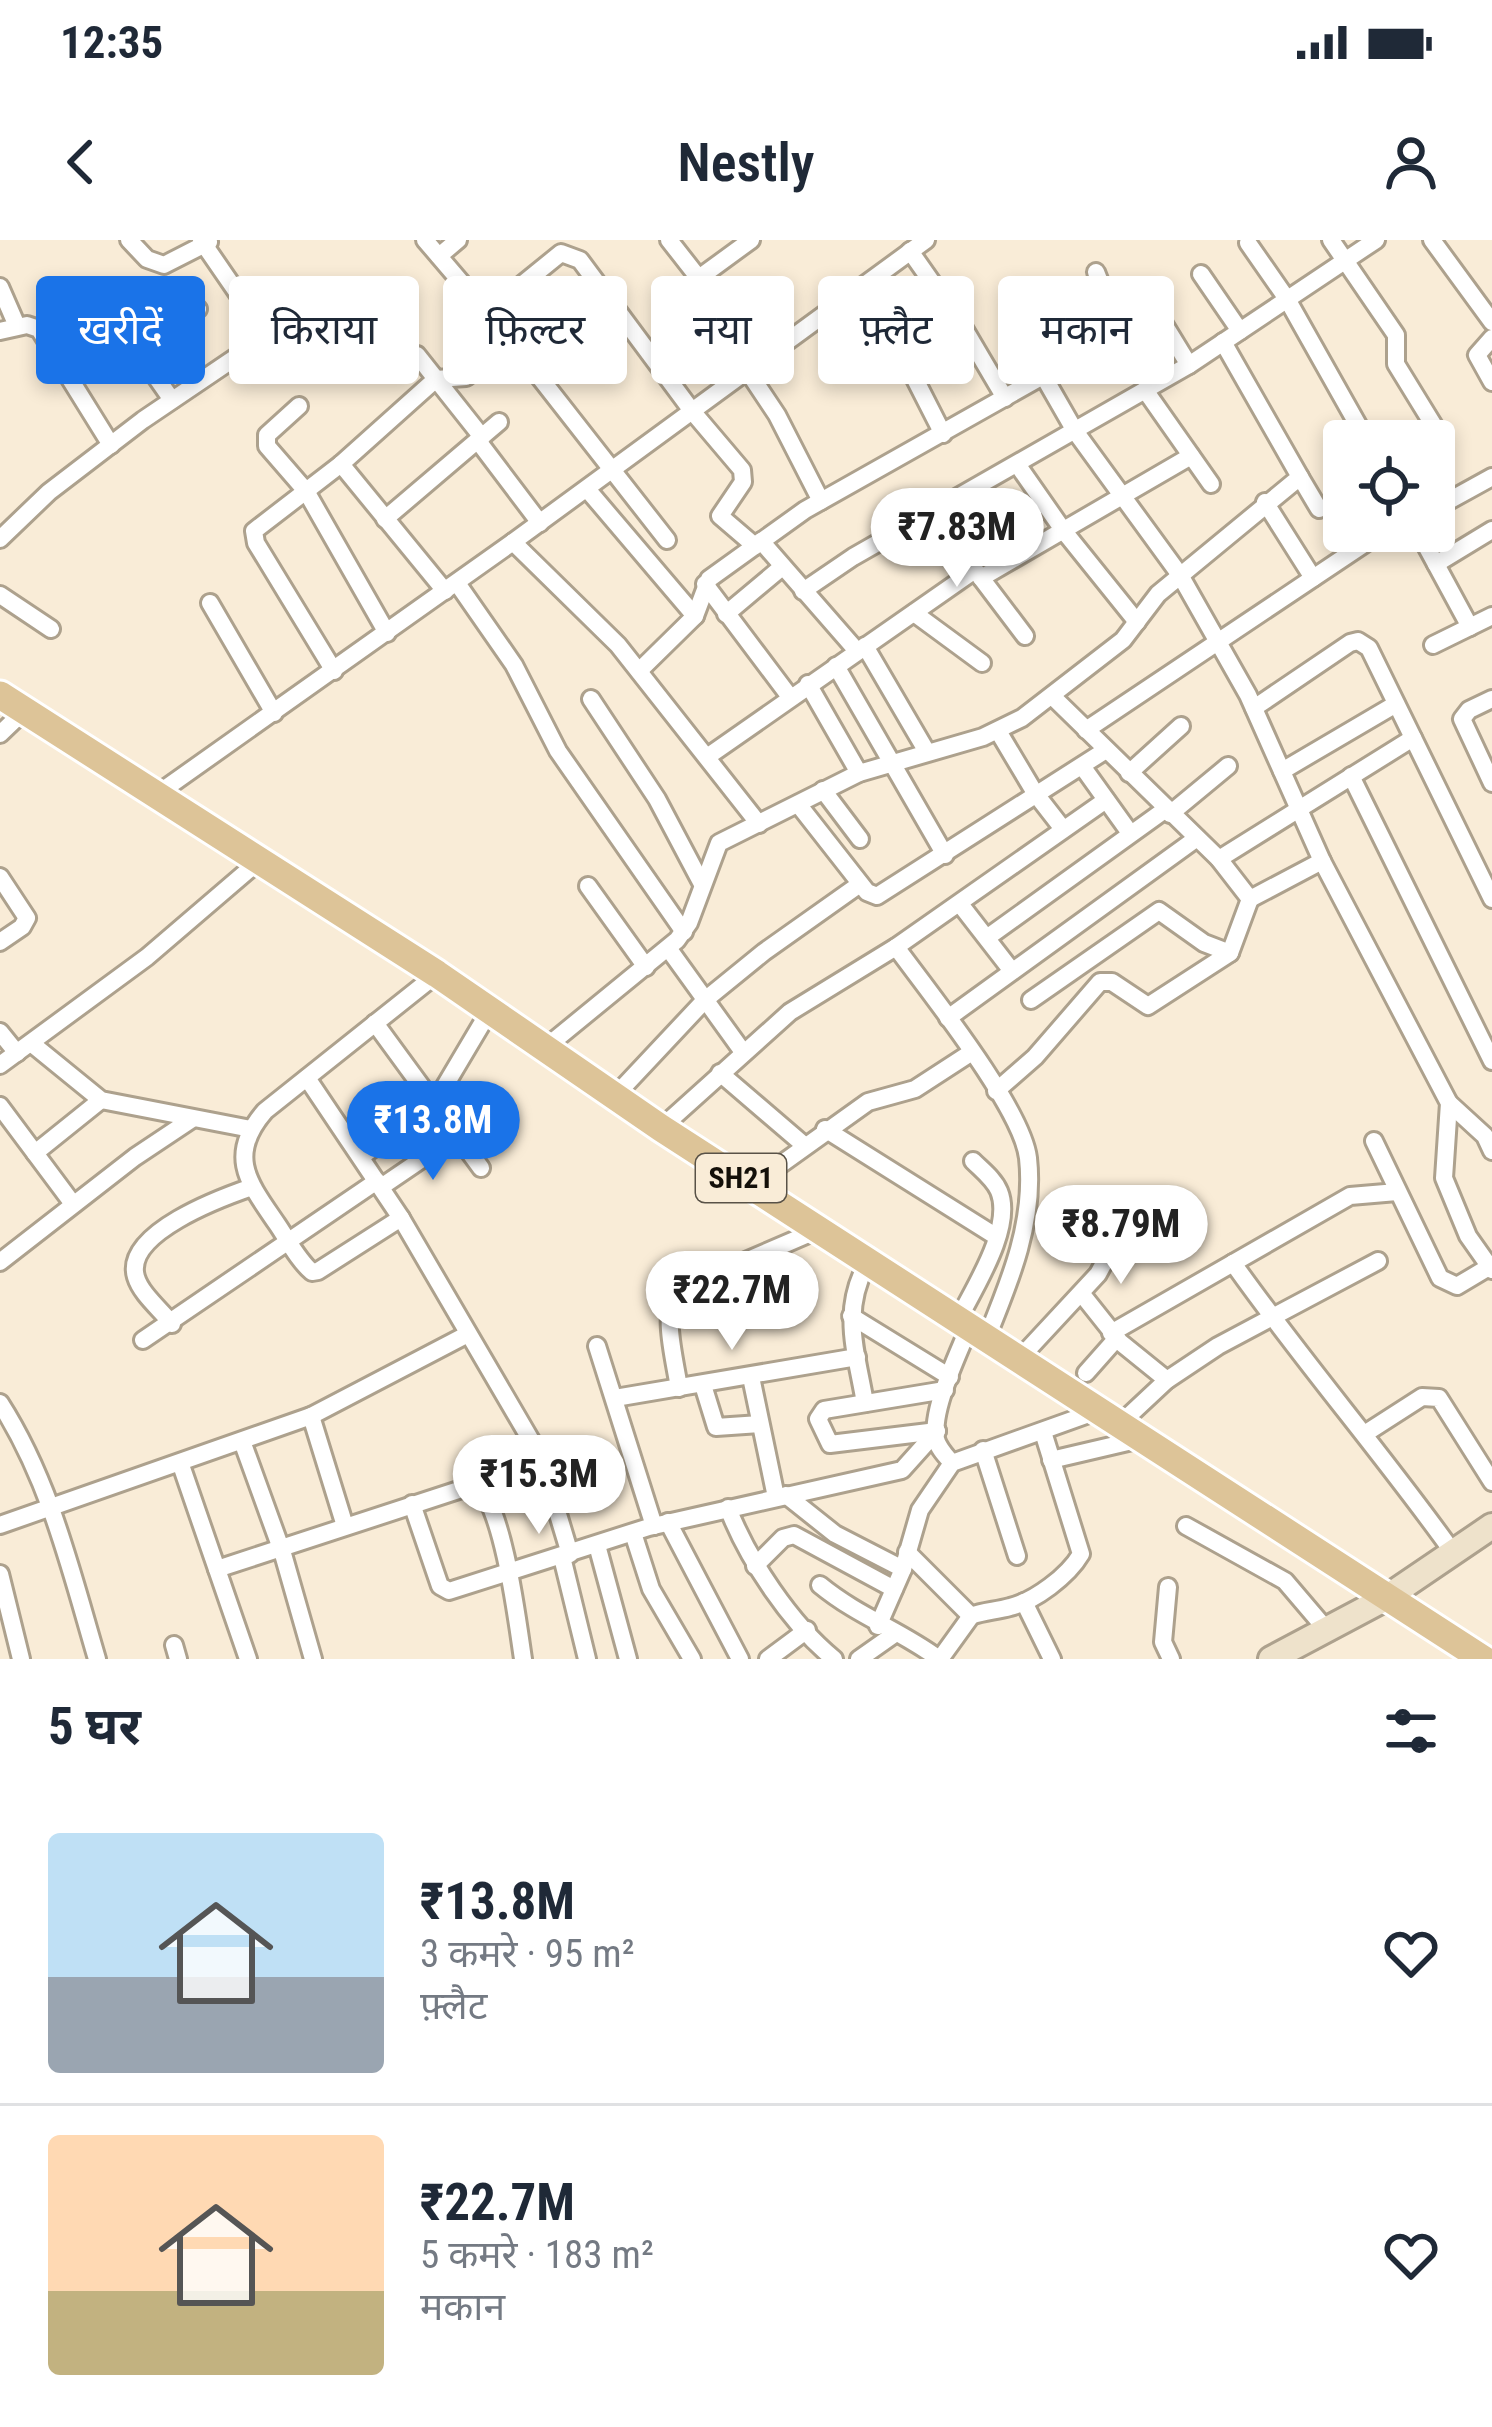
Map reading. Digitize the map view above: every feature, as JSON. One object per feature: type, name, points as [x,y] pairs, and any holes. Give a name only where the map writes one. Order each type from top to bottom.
[{"type":"main road","name":"SH21","points":[[0,694],[436,974],[661,1128],[1385,1598],[1487,1658]]},
{"type":"street","points":[[129,240],[147,259],[164,265],[205,242],[229,278]]},
{"type":"street","points":[[425,240],[456,276]]},
{"type":"street","points":[[439,256],[458,240]]},
{"type":"street","points":[[669,240],[697,276]]},
{"type":"street","points":[[702,276],[751,240]]},
{"type":"street","points":[[875,276],[926,240]]},
{"type":"street","points":[[1331,240],[1399,341],[1396,364],[1430,420]]},
{"type":"street","points":[[803,591],[1189,364],[1376,240]]},
{"type":"street","points":[[1432,240],[1492,322]]},
{"type":"street","points":[[1248,243],[1287,299],[1355,420]]},
{"type":"street","points":[[910,251],[1005,398]]},
{"type":"street","points":[[533,276],[561,253],[572,254],[589,276]]},
{"type":"street","points":[[1096,272],[1098,276]]},
{"type":"street","points":[[1201,274],[1240,331]]},
{"type":"street","points":[[0,287],[8,328],[39,329],[111,445]]},
{"type":"street","points":[[627,326],[742,470],[743,482],[720,517],[758,544],[861,649],[927,752]]},
{"type":"street","points":[[1492,338],[1478,355],[1492,382]]},
{"type":"street","points":[[1174,340],[1189,364]]},
{"type":"street","points":[[1223,342],[1319,509]]},
{"type":"street","points":[[419,358],[540,523]]},
{"type":"street","points":[[0,539],[49,492],[229,361]]},
{"type":"street","points":[[334,670],[254,538],[260,524],[340,464],[436,379],[443,379]]},
{"type":"street","points":[[161,384],[172,400]]},
{"type":"street","points":[[544,384],[668,540]]},
{"type":"street","points":[[156,795],[728,384]]},
{"type":"street","points":[[764,384],[821,501]]},
{"type":"street","points":[[918,384],[944,434]]},
{"type":"street","points":[[639,670],[694,616],[705,584],[758,544],[821,501],[1031,384]]},
{"type":"street","points":[[1048,384],[1075,431],[1180,575],[1254,708],[1322,861],[1449,1103],[1492,1150]]},
{"type":"street","points":[[1145,390],[1211,484]]},
{"type":"street","points":[[299,406],[266,441],[306,491],[387,633]]},
{"type":"street","points":[[386,519],[499,422]]},
{"type":"street","points":[[707,757],[914,613],[1191,456]]},
{"type":"street","points":[[340,464],[514,665],[558,751],[684,932]]},
{"type":"street","points":[[1017,464],[1137,622]]},
{"type":"street","points":[[544,1048],[684,932],[719,843],[859,772],[998,731],[1022,718],[1123,640],[1149,602],[1300,477]]},
{"type":"street","points":[[1455,497],[1492,477]]},
{"type":"street","points":[[586,489],[694,616]]},
{"type":"street","points":[[1265,502],[1313,578]]},
{"type":"street","points":[[932,513],[1024,636]]},
{"type":"street","points":[[1436,564],[1492,530]]},
{"type":"street","points":[[513,542],[639,670],[759,824]]},
{"type":"street","points":[[1086,730],[1352,552]]},
{"type":"street","points":[[1429,552],[1470,627]]},
{"type":"street","points":[[726,614],[782,567]]},
{"type":"street","points":[[705,584],[790,697]]},
{"type":"street","points":[[0,595],[51,629]]},
{"type":"street","points":[[210,603],[274,713]]},
{"type":"street","points":[[914,613],[982,663]]},
{"type":"street","points":[[1433,645],[1492,616]]},
{"type":"street","points":[[1254,708],[1358,641],[1369,648],[1492,899]]},
{"type":"street","points":[[836,665],[945,855]]},
{"type":"street","points":[[808,684],[859,772]]},
{"type":"street","points":[[1052,695],[1219,859],[1250,899]]},
{"type":"street","points":[[591,698],[657,799],[702,884]]},
{"type":"street","points":[[1491,781],[1462,719],[1469,710],[1492,699]]},
{"type":"street","points":[[1282,771],[1396,704]]},
{"type":"street","points":[[0,734],[24,711]]},
{"type":"street","points":[[1129,772],[1181,726]]},
{"type":"street","points":[[998,731],[1063,830]]},
{"type":"street","points":[[1219,859],[1413,738]]},
{"type":"street","points":[[798,804],[860,884],[872,896],[885,894],[1106,750]]},
{"type":"street","points":[[1082,766],[1130,833]]},
{"type":"street","points":[[988,938],[1228,766]]},
{"type":"street","points":[[1351,776],[1492,1061]]},
{"type":"street","points":[[824,790],[860,839]]},
{"type":"street","points":[[661,1128],[814,994],[896,947],[1106,800]]},
{"type":"street","points":[[947,1018],[1197,838]]},
{"type":"street","points":[[0,1065],[147,957],[259,861]]},
{"type":"street","points":[[996,1091],[1035,1058],[1100,982],[1112,982],[1148,1006],[1230,953],[1250,899],[1322,861]]},
{"type":"street","points":[[0,878],[27,918],[0,942]]},
{"type":"street","points":[[614,1097],[705,1000],[860,884]]},
{"type":"street","points":[[588,886],[646,967]]},
{"type":"street","points":[[960,904],[1012,971]]},
{"type":"street","points":[[1031,1000],[1159,911],[1204,944],[1230,953]]},
{"type":"street","points":[[896,947],[972,1052],[1024,1142],[1028,1178],[1015,1270],[971,1328]]},
{"type":"street","points":[[668,949],[743,1052]]},
{"type":"street","points":[[401,1218],[315,1272],[306,1268],[252,1187],[243,1160],[251,1129],[265,1111],[436,974]]},
{"type":"street","points":[[362,1156],[433,1106],[490,1010]]},
{"type":"street","points":[[374,1024],[481,1168]]},
{"type":"street","points":[[0,1032],[101,1100],[251,1129]]},
{"type":"street","points":[[752,1185],[876,1098],[915,1089],[972,1052]]},
{"type":"street","points":[[720,1072],[804,1145]]},
{"type":"street","points":[[307,1078],[401,1218],[539,1457],[566,1556],[586,1659]]},
{"type":"street","points":[[35,1153],[101,1100]]},
{"type":"street","points":[[1374,1141],[1440,1278],[1457,1286],[1491,1269],[1468,1236],[1444,1178],[1449,1103]]},
{"type":"street","points":[[0,1106],[73,1204]]},
{"type":"street","points":[[0,1262],[192,1119]]},
{"type":"street","points":[[825,1130],[997,1238]]},
{"type":"street","points":[[142,1340],[456,1136]]},
{"type":"street","points":[[952,1463],[936,1440],[937,1431],[947,1383],[971,1328],[1002,1207],[1000,1192],[974,1161]]},
{"type":"street","points":[[172,1324],[138,1281],[139,1257],[188,1212],[252,1187]]},
{"type":"street","points":[[1086,1373],[1114,1335],[1233,1264],[1350,1196],[1397,1192]]},
{"type":"street","points":[[1020,1358],[1103,1267],[1106,1256],[1061,1208]]},
{"type":"street","points":[[679,1388],[670,1320],[676,1291],[820,1228]]},
{"type":"street","points":[[866,1403],[851,1316],[852,1292],[868,1261]]},
{"type":"street","points":[[859,1659],[887,1640],[894,1589],[920,1510],[952,1463],[1043,1432],[1111,1416],[1219,1346],[1378,1261]]},
{"type":"street","points":[[1233,1264],[1453,1551]]},
{"type":"street","points":[[1081,1293],[1114,1335],[1167,1380]]},
{"type":"street","points":[[851,1316],[947,1383]]},
{"type":"street","points":[[0,1525],[311,1416],[468,1334]]},
{"type":"street","points":[[597,1346],[661,1524],[740,1659]]},
{"type":"street","points":[[615,1398],[857,1357]]},
{"type":"street","points":[[751,1377],[781,1496],[836,1534],[905,1561],[971,1616]]},
{"type":"street","points":[[937,1431],[830,1444],[820,1427],[820,1413],[947,1383]]},
{"type":"street","points":[[703,1384],[716,1426],[760,1424]]},
{"type":"street","points":[[1366,1433],[1422,1397],[1439,1398],[1492,1482]]},
{"type":"street","points":[[0,1403],[52,1508],[98,1659]]},
{"type":"street","points":[[311,1416],[345,1526]]},
{"type":"street","points":[[412,1504],[443,1590],[510,1574],[661,1524],[902,1470],[937,1431]]},
{"type":"street","points":[[820,1585],[887,1640],[940,1659],[971,1616],[1024,1603],[1075,1564],[1081,1554],[1043,1432]]},
{"type":"street","points":[[1051,1460],[1145,1438]]},
{"type":"street","points":[[242,1442],[314,1659]]},
{"type":"street","points":[[983,1450],[1017,1556]]},
{"type":"street","points":[[181,1465],[248,1659]]},
{"type":"street","points":[[217,1569],[470,1485],[480,1486],[510,1574],[523,1659]]},
{"type":"street","points":[[728,1508],[755,1566],[834,1659]]},
{"type":"street","points":[[1186,1526],[1285,1581],[1325,1628]]},
{"type":"street","points":[[1271,1659],[1385,1598],[1492,1526]]},
{"type":"street","points":[[633,1533],[651,1589],[692,1659]]},
{"type":"street","points":[[755,1566],[783,1538],[794,1535],[894,1589]]},
{"type":"street","points":[[597,1545],[628,1659]]},
{"type":"street","points":[[0,1576],[21,1659]]},
{"type":"street","points":[[1168,1587],[1163,1642],[1171,1659]]},
{"type":"street","points":[[1024,1603],[1052,1659]]},
{"type":"street","points":[[768,1659],[807,1630]]}]
